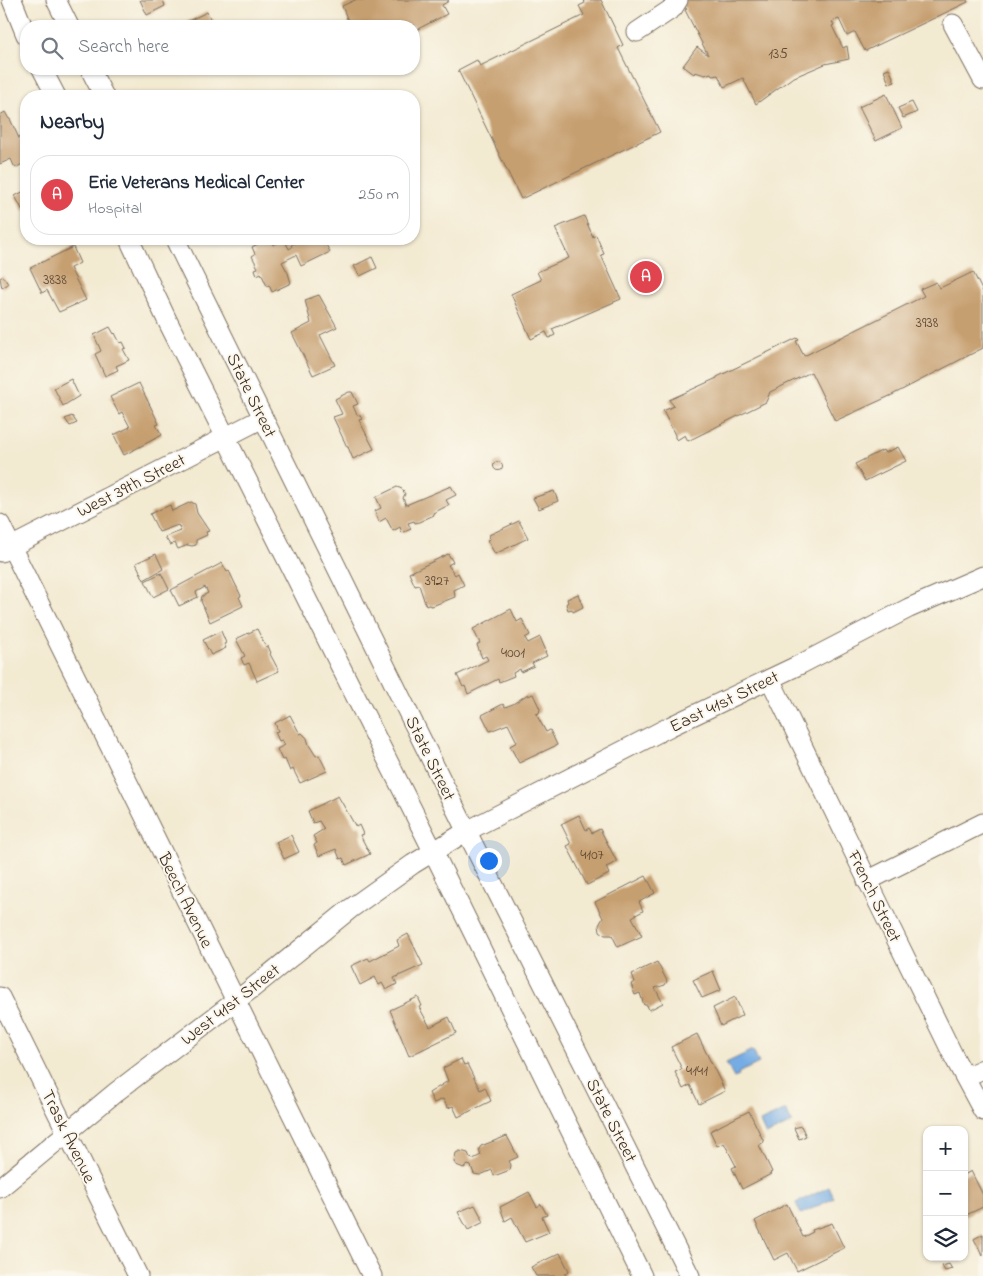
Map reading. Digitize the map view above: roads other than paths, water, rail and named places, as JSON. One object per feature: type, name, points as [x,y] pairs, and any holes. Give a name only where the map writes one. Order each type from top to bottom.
[{"type":"street","points":[[12,0],[20,20]]},
{"type":"street","points":[[56,0],[66,20]]},
{"type":"street","points":[[637,32],[673,8],[678,0]]},
{"type":"street","points":[[953,24],[983,80]]},
{"type":"street","points":[[45,75],[53,90]]},
{"type":"street","points":[[93,75],[101,90]]},
{"type":"street","points":[[132,245],[169,324],[433,851],[642,1276]]},
{"type":"street","name":"State Street","points":[[177,245],[467,832],[690,1276]]},
{"type":"street","name":"West 39th Street","points":[[6,550],[263,418]]},
{"type":"street","name":"Beech Avenue","points":[[0,524],[6,550],[236,1000],[372,1276]]},
{"type":"street","name":"East 41st Street","points":[[467,832],[671,726],[770,679],[909,608],[983,576]]},
{"type":"street","name":"French Street","points":[[770,679],[983,1112]]},
{"type":"street","points":[[868,881],[983,823]]},
{"type":"street","name":"West 41st Street","points":[[0,1188],[116,1092],[350,909],[433,851],[467,832]]},
{"type":"street","name":"Trask Avenue","points":[[0,997],[138,1276]]},
{"type":"street","points":[[965,1077],[983,1069]]},
{"type":"water","points":[[753,1050],[759,1063],[738,1073],[739,1076],[734,1078],[726,1063]]},
{"type":"water","points":[[786,1110],[792,1123],[766,1135],[760,1122]]},
{"type":"water","points":[[829,1187],[834,1198],[801,1214],[796,1203]]},
{"type":"place","name":"Erie Veterans Medical Center","points":[[646,277]]}]
